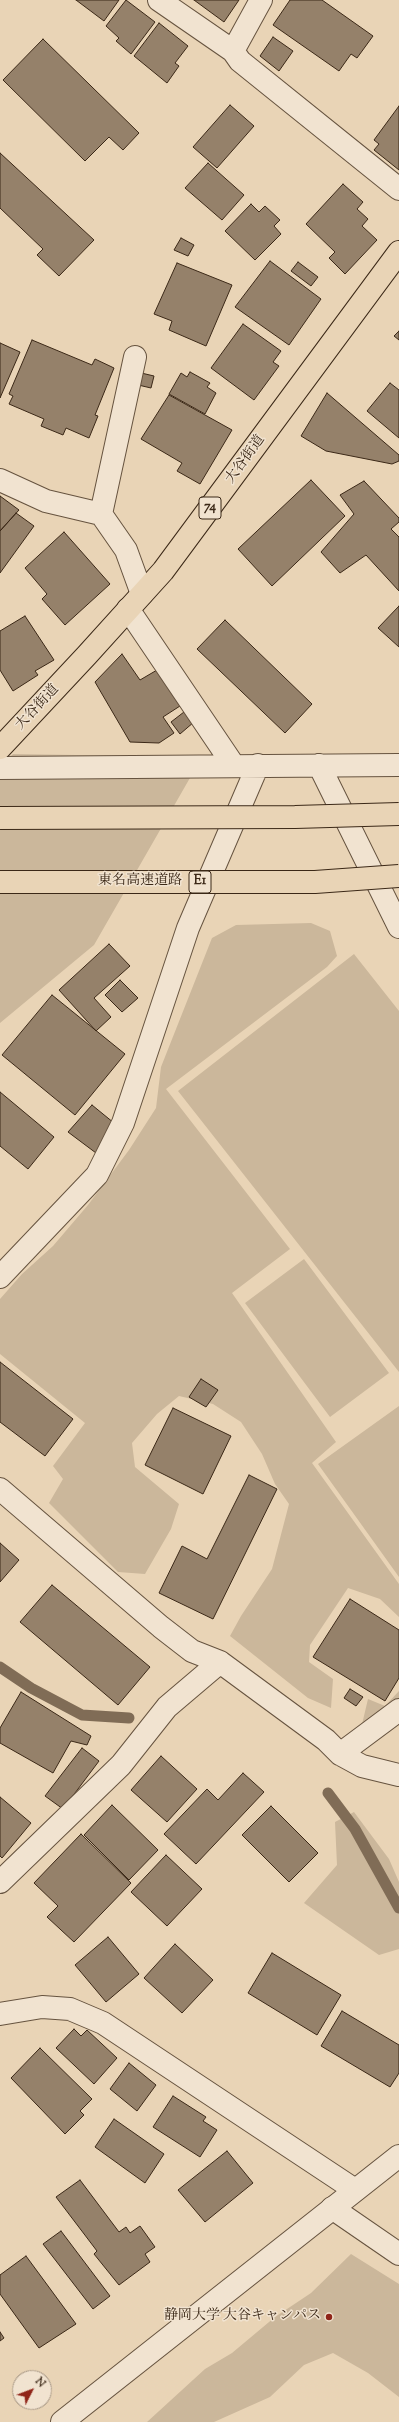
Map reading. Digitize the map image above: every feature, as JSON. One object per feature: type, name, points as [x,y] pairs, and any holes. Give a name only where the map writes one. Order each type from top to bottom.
[{"type":"main road","name":"大谷街道","points":[[0,748],[163,571],[399,252]]},
{"type":"main road","points":[[0,818],[296,817],[399,814]]},
{"type":"main road","name":"東名高速道路","points":[[0,882],[315,882],[399,876]]},
{"type":"street","points":[[159,0],[233,51],[240,61],[399,189]]},
{"type":"street","points":[[233,51],[261,0]]},
{"type":"street","points":[[101,514],[135,357]]},
{"type":"street","points":[[0,480],[46,502],[101,514],[126,550],[135,602],[234,766]]},
{"type":"street","points":[[319,765],[399,926]]},
{"type":"street","points":[[0,768],[399,765]]},
{"type":"street","points":[[0,1277],[97,1175],[101,1168],[123,1123],[188,928],[258,766]]},
{"type":"street","points":[[0,1489],[161,1628],[192,1650],[220,1662],[326,1740],[340,1754],[362,1766],[399,1775]]},
{"type":"street","points":[[0,1882],[121,1765],[167,1707],[220,1662]]},
{"type":"street","points":[[340,1754],[399,1710]]},
{"type":"street","points":[[0,2014],[42,2007],[63,2008],[70,2009],[103,2024],[355,2190]]},
{"type":"street","points":[[62,2422],[399,2156]]},
{"type":"street","points":[[332,2208],[399,2254]]},
{"type":"shaded area","points":[[13,754],[202,757],[94,945],[0,1023],[0,767]]},
{"type":"shaded area","points":[[311,923],[330,931],[337,956],[327,967],[166,1089],[290,1249],[232,1293],[336,1442],[312,1463],[399,1584],[399,1617],[380,1599],[348,1588],[310,1645],[309,1662],[333,1679],[331,1708],[308,1698],[230,1636],[241,1616],[272,1569],[289,1504],[275,1484],[262,1454],[241,1422],[213,1404],[179,1396],[157,1414],[132,1443],[135,1467],[179,1504],[171,1529],[145,1574],[118,1572],[49,1503],[63,1479],[53,1466],[85,1423],[0,1354],[0,1299],[22,1274],[53,1246],[88,1205],[129,1150],[156,1108],[161,1067],[212,938],[236,925]]},
{"type":"shaded area","points":[[354,954],[399,1011],[399,1372],[178,1091]]},
{"type":"shaded area","points":[[304,1259],[389,1373],[330,1417],[245,1303]]},
{"type":"shaded area","points":[[399,1406],[399,1577],[318,1464]]},
{"type":"shaded area","points":[[399,1691],[399,1725],[359,1737],[368,1699],[385,1706]]},
{"type":"shaded area","points":[[354,1812],[389,1859],[399,1882],[399,1949],[379,1955],[304,1903],[337,1865],[335,1822]]},
{"type":"shaded area","points":[[351,2254],[399,2284],[399,2397],[368,2373],[333,2353],[304,2365],[270,2397],[214,2422],[147,2422],[205,2369],[232,2353],[275,2317],[311,2293]]},
{"type":"building","points":[[76,0],[119,0],[104,21]]},
{"type":"building","points":[[126,0],[155,22],[131,54],[116,41],[119,38],[106,26]]},
{"type":"building","points":[[194,0],[239,0],[224,22]]},
{"type":"building","points":[[290,0],[322,0],[373,36],[357,58],[351,54],[339,71],[273,25]]},
{"type":"building","points":[[159,23],[188,46],[175,63],[179,66],[167,83],[134,56]]},
{"type":"building","points":[[273,37],[293,51],[279,71],[260,56]]},
{"type":"building","points":[[43,39],[139,133],[123,150],[109,137],[85,161],[3,80]]},
{"type":"building","points":[[230,105],[254,126],[217,168],[193,147]]},
{"type":"building","points":[[399,106],[399,170],[374,150],[379,144],[374,140]]},
{"type":"building","points":[[0,153],[94,240],[59,276],[37,255],[43,249],[0,208]]},
{"type":"building","points":[[208,163],[244,195],[222,220],[185,188]]},
{"type":"building","points":[[343,184],[363,202],[357,209],[368,219],[362,226],[377,240],[345,274],[329,258],[335,252],[306,224]]},
{"type":"building","points":[[251,204],[259,212],[265,206],[280,220],[274,226],[281,234],[255,260],[225,231]]},
{"type":"building","points":[[181,238],[194,245],[188,256],[174,250]]},
{"type":"building","points":[[270,261],[321,299],[289,345],[235,307]]},
{"type":"building","points":[[298,262],[318,277],[311,286],[291,271]]},
{"type":"building","points":[[177,263],[232,285],[206,346],[169,330],[172,321],[154,314]]},
{"type":"building","points":[[243,324],[281,351],[273,362],[279,366],[254,400],[211,368]]},
{"type":"building","points":[[399,331],[399,340],[394,336]]},
{"type":"building","points":[[32,340],[92,365],[95,359],[114,368],[95,415],[98,416],[89,438],[66,428],[63,435],[41,426],[44,419],[9,404],[13,396],[9,394]]},
{"type":"building","points":[[0,343],[20,352],[0,398]]},
{"type":"building","points":[[137,372],[154,376],[151,388],[134,384]]},
{"type":"building","points":[[190,372],[210,383],[207,387],[216,393],[205,414],[169,394],[181,373],[187,377]]},
{"type":"building","points":[[390,383],[399,390],[399,438],[367,411]]},
{"type":"building","points":[[327,393],[399,455],[399,461],[392,464],[326,451],[301,436]]},
{"type":"building","points":[[169,395],[232,430],[200,484],[177,471],[182,463],[141,439]]},
{"type":"building","points":[[311,480],[345,516],[272,586],[238,549]]},
{"type":"building","points":[[364,481],[399,518],[399,522],[391,529],[399,537],[399,591],[366,555],[340,573],[321,552],[354,514],[340,495]]},
{"type":"building","points":[[0,496],[19,510],[0,531]]},
{"type":"building","points":[[16,513],[34,526],[0,573],[0,531]]},
{"type":"building","points":[[64,532],[110,584],[65,625],[42,599],[47,594],[25,568]]},
{"type":"building","points":[[399,606],[399,647],[378,628]]},
{"type":"building","points":[[25,616],[54,660],[35,671],[38,675],[13,691],[0,670],[0,631]]},
{"type":"building","points":[[225,620],[312,704],[285,733],[197,649]]},
{"type":"building","points":[[122,654],[140,680],[157,670],[180,706],[163,717],[174,733],[159,743],[130,742],[95,682]]},
{"type":"building","points":[[184,712],[194,722],[180,734],[171,722]]},
{"type":"building","points":[[109,944],[130,966],[94,998],[111,1017],[96,1031],[59,990]]},
{"type":"building","points":[[120,980],[138,998],[122,1012],[105,995]]},
{"type":"building","points":[[52,995],[125,1054],[75,1115],[2,1055]]},
{"type":"building","points":[[0,1092],[54,1137],[28,1169],[0,1146]]},
{"type":"building","points":[[92,1105],[114,1123],[96,1153],[68,1132]]},
{"type":"building","points":[[0,1362],[73,1419],[45,1456],[0,1422]]},
{"type":"building","points":[[201,1379],[218,1390],[206,1407],[189,1397]]},
{"type":"building","points":[[173,1408],[231,1436],[203,1494],[145,1465]]},
{"type":"building","points":[[249,1475],[277,1489],[213,1619],[159,1593],[182,1546],[207,1559]]},
{"type":"building","points":[[0,1543],[19,1560],[0,1582]]},
{"type":"building","points":[[52,1585],[150,1667],[118,1705],[20,1622]]},
{"type":"building","points":[[350,1599],[399,1630],[399,1678],[385,1701],[313,1657]]},
{"type":"building","points":[[350,1689],[363,1697],[356,1706],[344,1698]]},
{"type":"building","points":[[21,1692],[91,1736],[87,1745],[71,1741],[53,1773],[0,1743],[0,1728]]},
{"type":"building","points":[[82,1748],[99,1761],[63,1809],[45,1796]]},
{"type":"building","points":[[161,1756],[197,1789],[167,1822],[131,1790]]},
{"type":"building","points":[[243,1773],[264,1792],[196,1864],[164,1834],[207,1789],[218,1800]]},
{"type":"building","points":[[0,1797],[31,1823],[2,1858],[0,1856]]},
{"type":"building","points":[[112,1805],[158,1850],[129,1880],[84,1835]]},
{"type":"building","points":[[271,1806],[318,1853],[289,1882],[242,1835]]},
{"type":"building","points":[[81,1834],[131,1883],[74,1942],[47,1917],[58,1906],[34,1883]]},
{"type":"building","points":[[166,1855],[202,1889],[167,1926],[131,1892]]},
{"type":"building","points":[[108,1937],[139,1974],[106,2002],[75,1965]]},
{"type":"building","points":[[175,1944],[213,1980],[182,2013],[144,1978]]},
{"type":"building","points":[[272,1953],[341,1995],[317,2035],[248,1993]]},
{"type":"building","points":[[342,2011],[399,2045],[399,2073],[390,2087],[321,2046]]},
{"type":"building","points":[[74,2029],[81,2036],[87,2030],[117,2058],[94,2084],[56,2048]]},
{"type":"building","points":[[40,2048],[92,2099],[80,2111],[84,2115],[65,2134],[11,2078]]},
{"type":"building","points":[[129,2063],[156,2085],[137,2111],[110,2089]]},
{"type":"building","points":[[173,2096],[206,2117],[203,2121],[217,2130],[200,2157],[153,2127]]},
{"type":"building","points":[[114,2119],[164,2154],[145,2183],[95,2147]]},
{"type":"building","points":[[227,2151],[253,2183],[205,2222],[178,2190]]},
{"type":"building","points":[[80,2180],[119,2232],[126,2227],[130,2233],[140,2226],[155,2247],[145,2254],[150,2262],[119,2285],[94,2254],[97,2251],[56,2197]]},
{"type":"building","points":[[61,2231],[110,2296],[93,2309],[43,2244]]},
{"type":"building","points":[[26,2256],[76,2324],[39,2348],[0,2294],[0,2275]]},
{"type":"building","points":[[0,2332],[4,2338],[0,2341]]},
{"type":"waterway","points":[[0,1667],[31,1688],[82,1715],[129,1718]]},
{"type":"waterway","points":[[328,1793],[355,1829],[399,1908]]},
{"type":"place","name":"静岡大学 大谷キャンパス","points":[[329,2317]]}]
